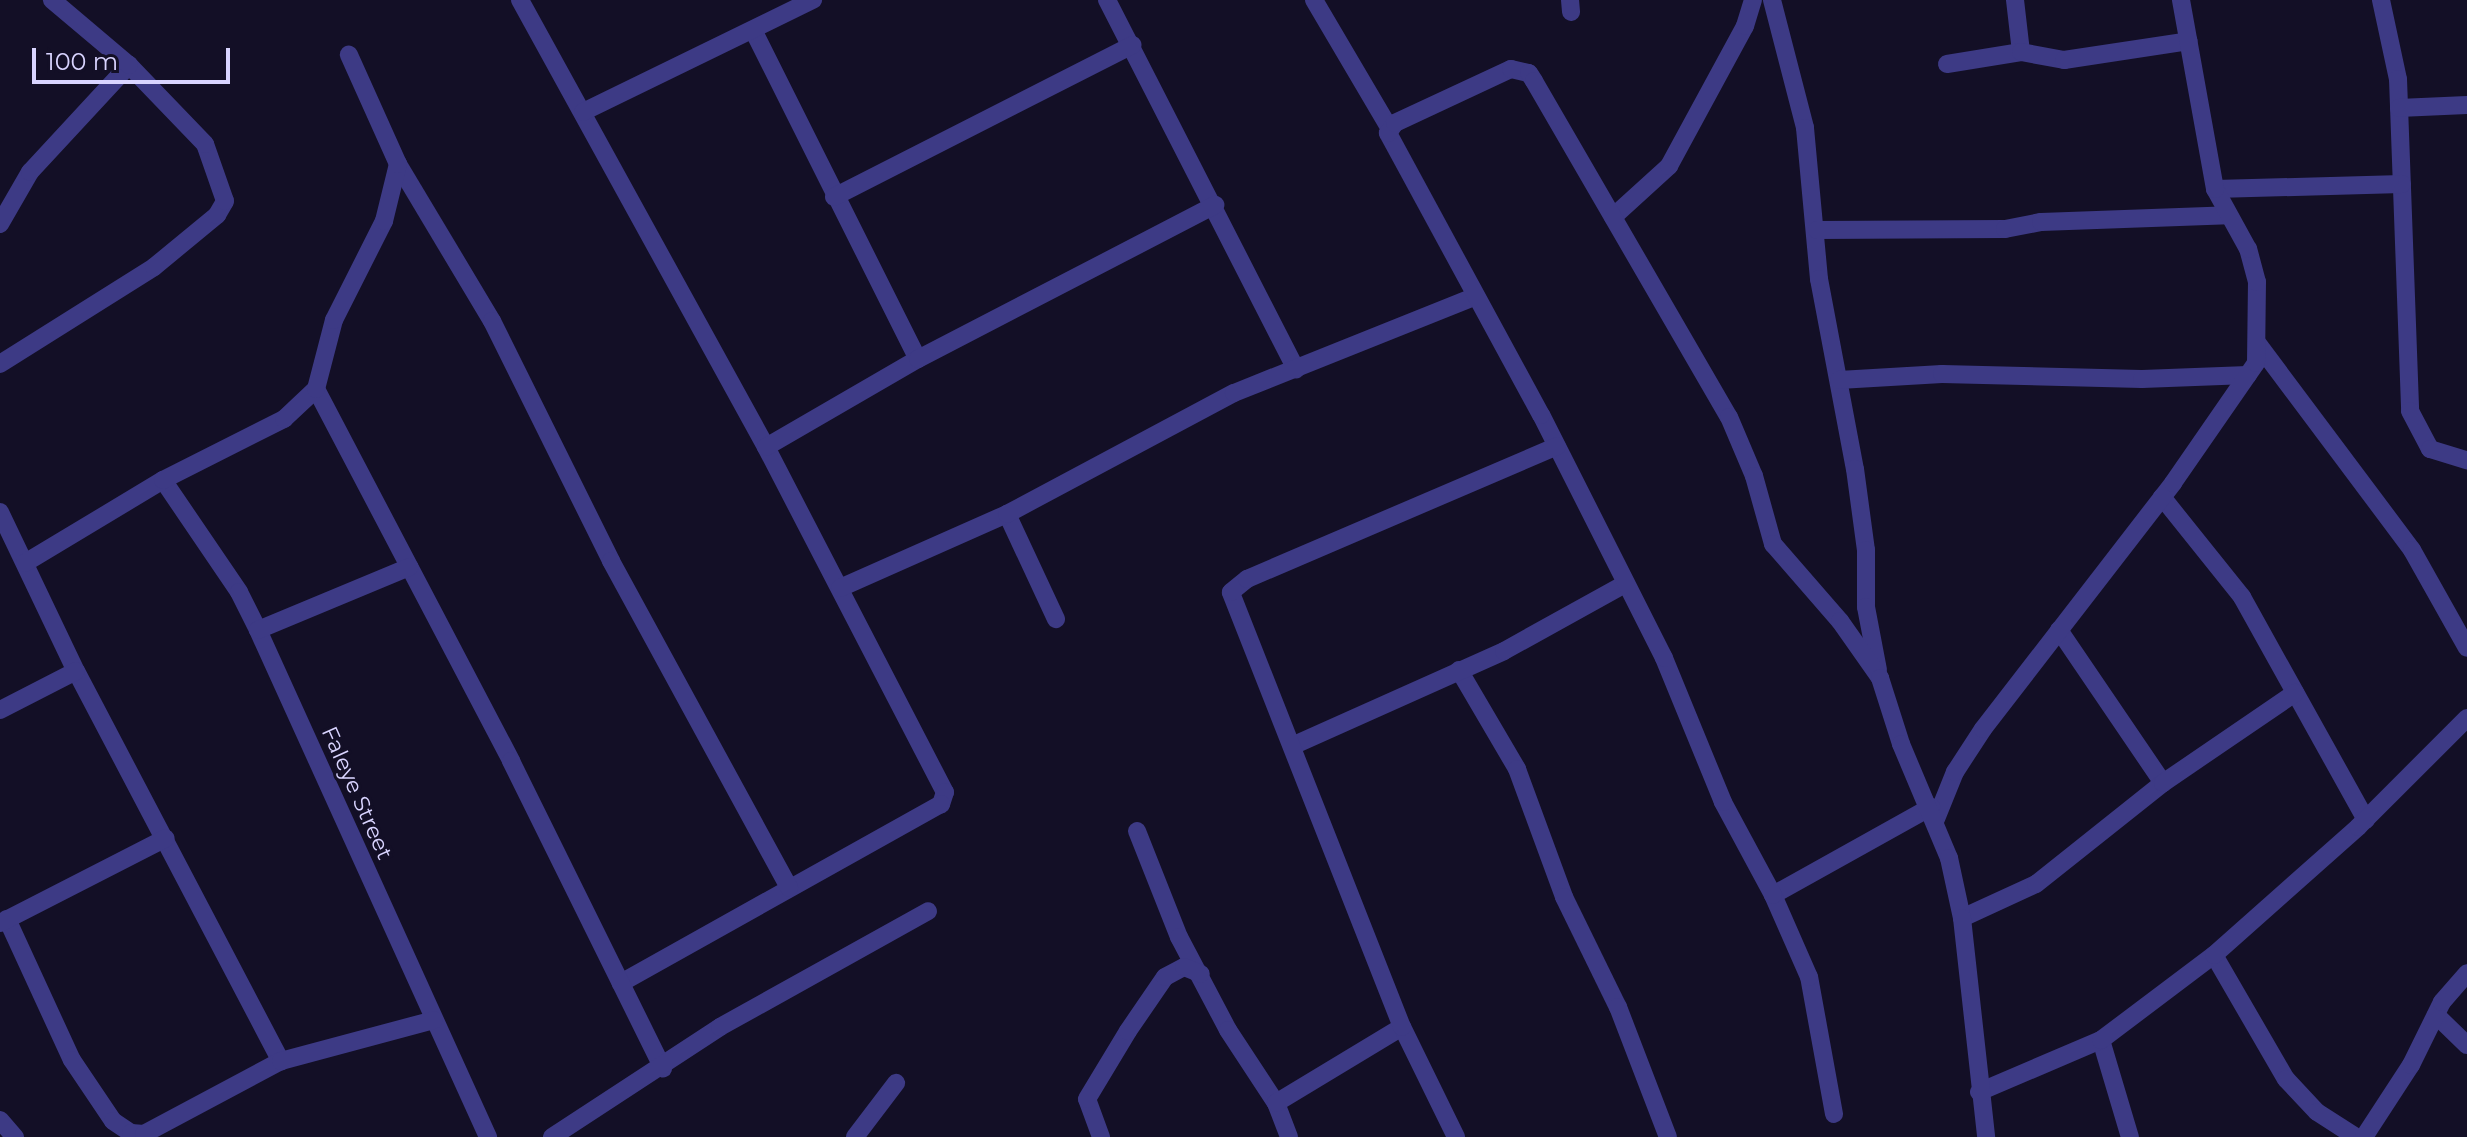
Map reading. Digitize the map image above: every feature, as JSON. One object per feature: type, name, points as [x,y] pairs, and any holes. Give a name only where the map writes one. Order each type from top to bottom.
[{"type":"street","points":[[0,364],[154,267],[217,215],[225,201],[205,144],[129,65],[52,0]]},
{"type":"street","points":[[520,0],[766,447],[945,792],[941,804],[621,983]]},
{"type":"street","points":[[583,112],[813,0]]},
{"type":"street","points":[[1107,0],[1215,205],[1296,369]]},
{"type":"street","points":[[1314,0],[1390,129],[1474,297],[1557,446],[1664,658],[1723,802],[1773,895],[1809,977],[1834,1114]]},
{"type":"street","points":[[1613,217],[1669,166],[1745,26],[1753,0]]},
{"type":"street","points":[[1772,0],[1805,128],[1817,230],[1819,279],[1839,380],[1866,550],[1866,607],[1880,678],[1901,744],[1934,813],[1962,918],[1986,1137]]},
{"type":"street","points":[[2015,0],[2021,52]]},
{"type":"street","points":[[1773,895],[1934,813],[1955,772],[2162,497],[2248,375],[2258,344],[2257,282],[2248,249],[2215,189],[2181,0]]},
{"type":"street","points":[[2381,0],[2399,108],[2410,411],[2430,449],[2467,460]]},
{"type":"street","points":[[753,30],[834,197],[918,359]]},
{"type":"street","points":[[1947,64],[2021,52],[2064,60],[2189,41]]},
{"type":"street","points":[[834,197],[1132,45]]},
{"type":"street","points":[[349,55],[398,164],[492,321],[611,561],[789,888]]},
{"type":"street","points":[[0,224],[30,172],[129,65]]},
{"type":"street","points":[[1390,129],[1517,68],[1534,81],[1729,417],[1754,476],[1773,544],[1840,621],[1880,678]]},
{"type":"street","points":[[2399,108],[2467,105]]},
{"type":"street","points":[[25,563],[163,480],[284,419],[316,389],[334,320],[384,221],[398,164]]},
{"type":"street","points":[[2215,189],[2402,184]]},
{"type":"street","points":[[766,447],[918,359],[1215,205]]},
{"type":"street","points":[[1817,230],[2005,229],[2041,222],[2228,215]]},
{"type":"street","points":[[840,588],[1007,514],[1222,399],[1474,297]]},
{"type":"street","points":[[2258,344],[2412,550],[2467,648]]},
{"type":"street","points":[[1839,380],[1942,374],[2142,379],[2248,375]]},
{"type":"street","points":[[316,389],[663,1068]]},
{"type":"street","points":[[1456,1137],[1402,1027],[1231,592],[1247,579],[1557,446]]},
{"type":"street","name":"Faleye Street","points":[[163,480],[239,592],[258,630],[488,1137]]},
{"type":"street","points":[[2162,497],[2242,597],[2366,820]]},
{"type":"street","points":[[0,512],[76,671],[281,1061]]},
{"type":"street","points":[[1007,514],[1056,619]]},
{"type":"street","points":[[258,630],[409,567]]},
{"type":"street","points":[[1292,746],[1504,651],[1625,584]]},
{"type":"street","points":[[1840,621],[1866,607]]},
{"type":"street","points":[[2059,630],[2163,783]]},
{"type":"street","points":[[1459,670],[1517,769],[1564,897],[1618,1007],[1668,1137]]},
{"type":"street","points":[[0,710],[76,671]]},
{"type":"street","points":[[1962,918],[2036,884],[2163,783],[2295,693]]},
{"type":"street","points":[[1979,1092],[2101,1040],[2214,955],[2366,820],[2467,718]]},
{"type":"street","points":[[1137,831],[1179,937],[1228,1030],[1276,1103],[1289,1137]]},
{"type":"street","points":[[166,838],[4,921],[72,1060],[113,1121],[131,1133],[144,1134],[281,1061],[434,1020]]},
{"type":"street","points":[[552,1137],[663,1068],[720,1027],[928,911]]},
{"type":"street","points":[[2214,955],[2286,1079],[2317,1112],[2356,1137]]},
{"type":"street","points":[[1101,1137],[1087,1099],[1128,1031],[1165,977],[1184,967],[1201,974]]},
{"type":"street","points":[[2364,1137],[2436,1015],[2467,973]]},
{"type":"street","points":[[2436,1015],[2467,1045]]},
{"type":"street","points":[[1276,1103],[1402,1027]]},
{"type":"street","points":[[2101,1040],[2130,1137]]},
{"type":"street","points":[[855,1137],[896,1083]]},
{"type":"street","points":[[0,1120],[15,1137]]}]
